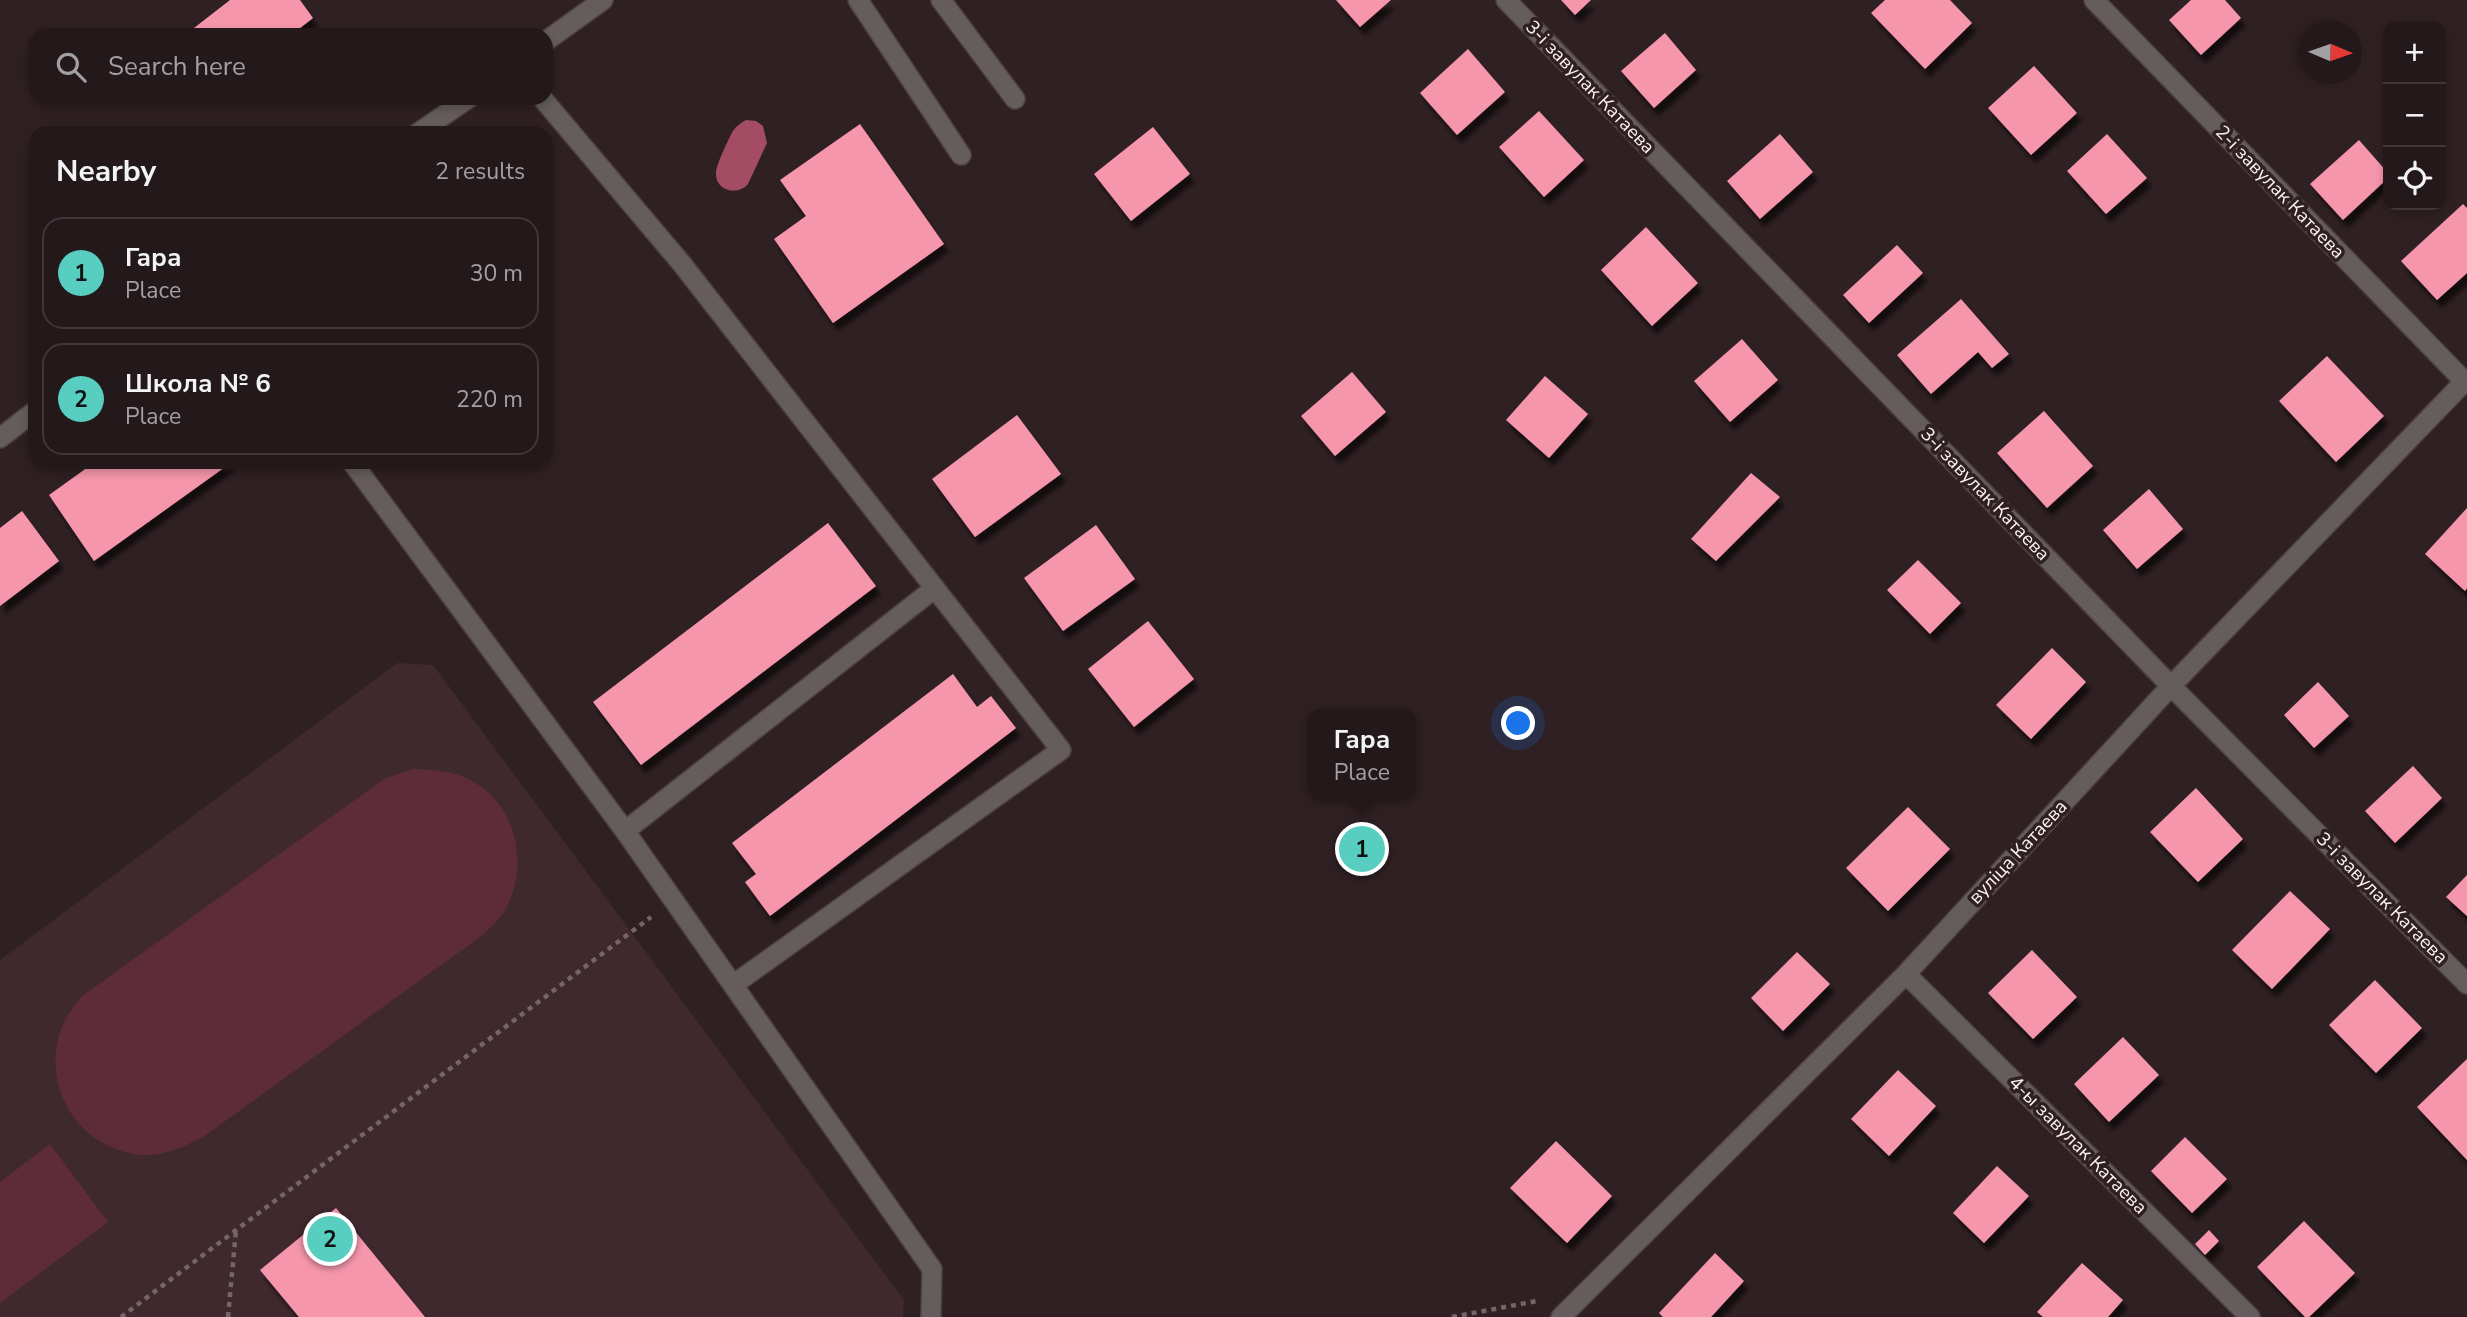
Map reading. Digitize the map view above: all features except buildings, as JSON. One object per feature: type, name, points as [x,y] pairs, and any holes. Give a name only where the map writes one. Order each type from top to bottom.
[{"type":"street","points":[[553,36],[603,0]]},
{"type":"street","points":[[858,0],[961,155]]},
{"type":"street","points":[[941,0],[1015,99]]},
{"type":"street","name":"3-і завулак Катаева","points":[[1506,0],[2171,686],[2467,984]]},
{"type":"street","name":"2-і завулак Катаева","points":[[2094,0],[2466,381]]},
{"type":"street","points":[[428,126],[459,105]]},
{"type":"street","points":[[548,105],[682,264],[1061,750],[733,985]]},
{"type":"street","name":"вуліца Катаева","points":[[1561,1317],[1906,974],[2171,686],[2466,381]]},
{"type":"street","points":[[0,438],[28,416]]},
{"type":"street","points":[[357,469],[625,831],[932,1269],[931,1317]]},
{"type":"street","points":[[625,831],[935,588]]},
{"type":"street","name":"4-ы завулак Катаева","points":[[1906,974],[2250,1317]]},
{"type":"path","points":[[121,1317],[672,901]]},
{"type":"path","points":[[228,1317],[236,1230]]},
{"type":"path","points":[[1452,1317],[1584,1292]]},
{"type":"shaded area","points":[[746,120],[756,121],[763,126],[767,143],[748,184],[739,190],[728,190],[719,184],[717,169],[733,131]]},
{"type":"shaded area","points":[[397,663],[433,665],[904,1300],[903,1317],[0,1317],[0,960]]},
{"type":"shaded area","points":[[413,769],[449,772],[463,777],[486,791],[499,804],[514,837],[517,874],[513,892],[498,920],[484,934],[199,1139],[173,1150],[145,1155],[115,1149],[90,1134],[68,1108],[57,1076],[58,1041],[65,1021],[81,997],[384,779]]},
{"type":"shaded area","points":[[50,1144],[108,1222],[0,1303],[0,1182]]},
{"type":"place","name":"Гара","points":[[1362,849]]},
{"type":"place","name":"Школа № 6","points":[[330,1239]]}]
